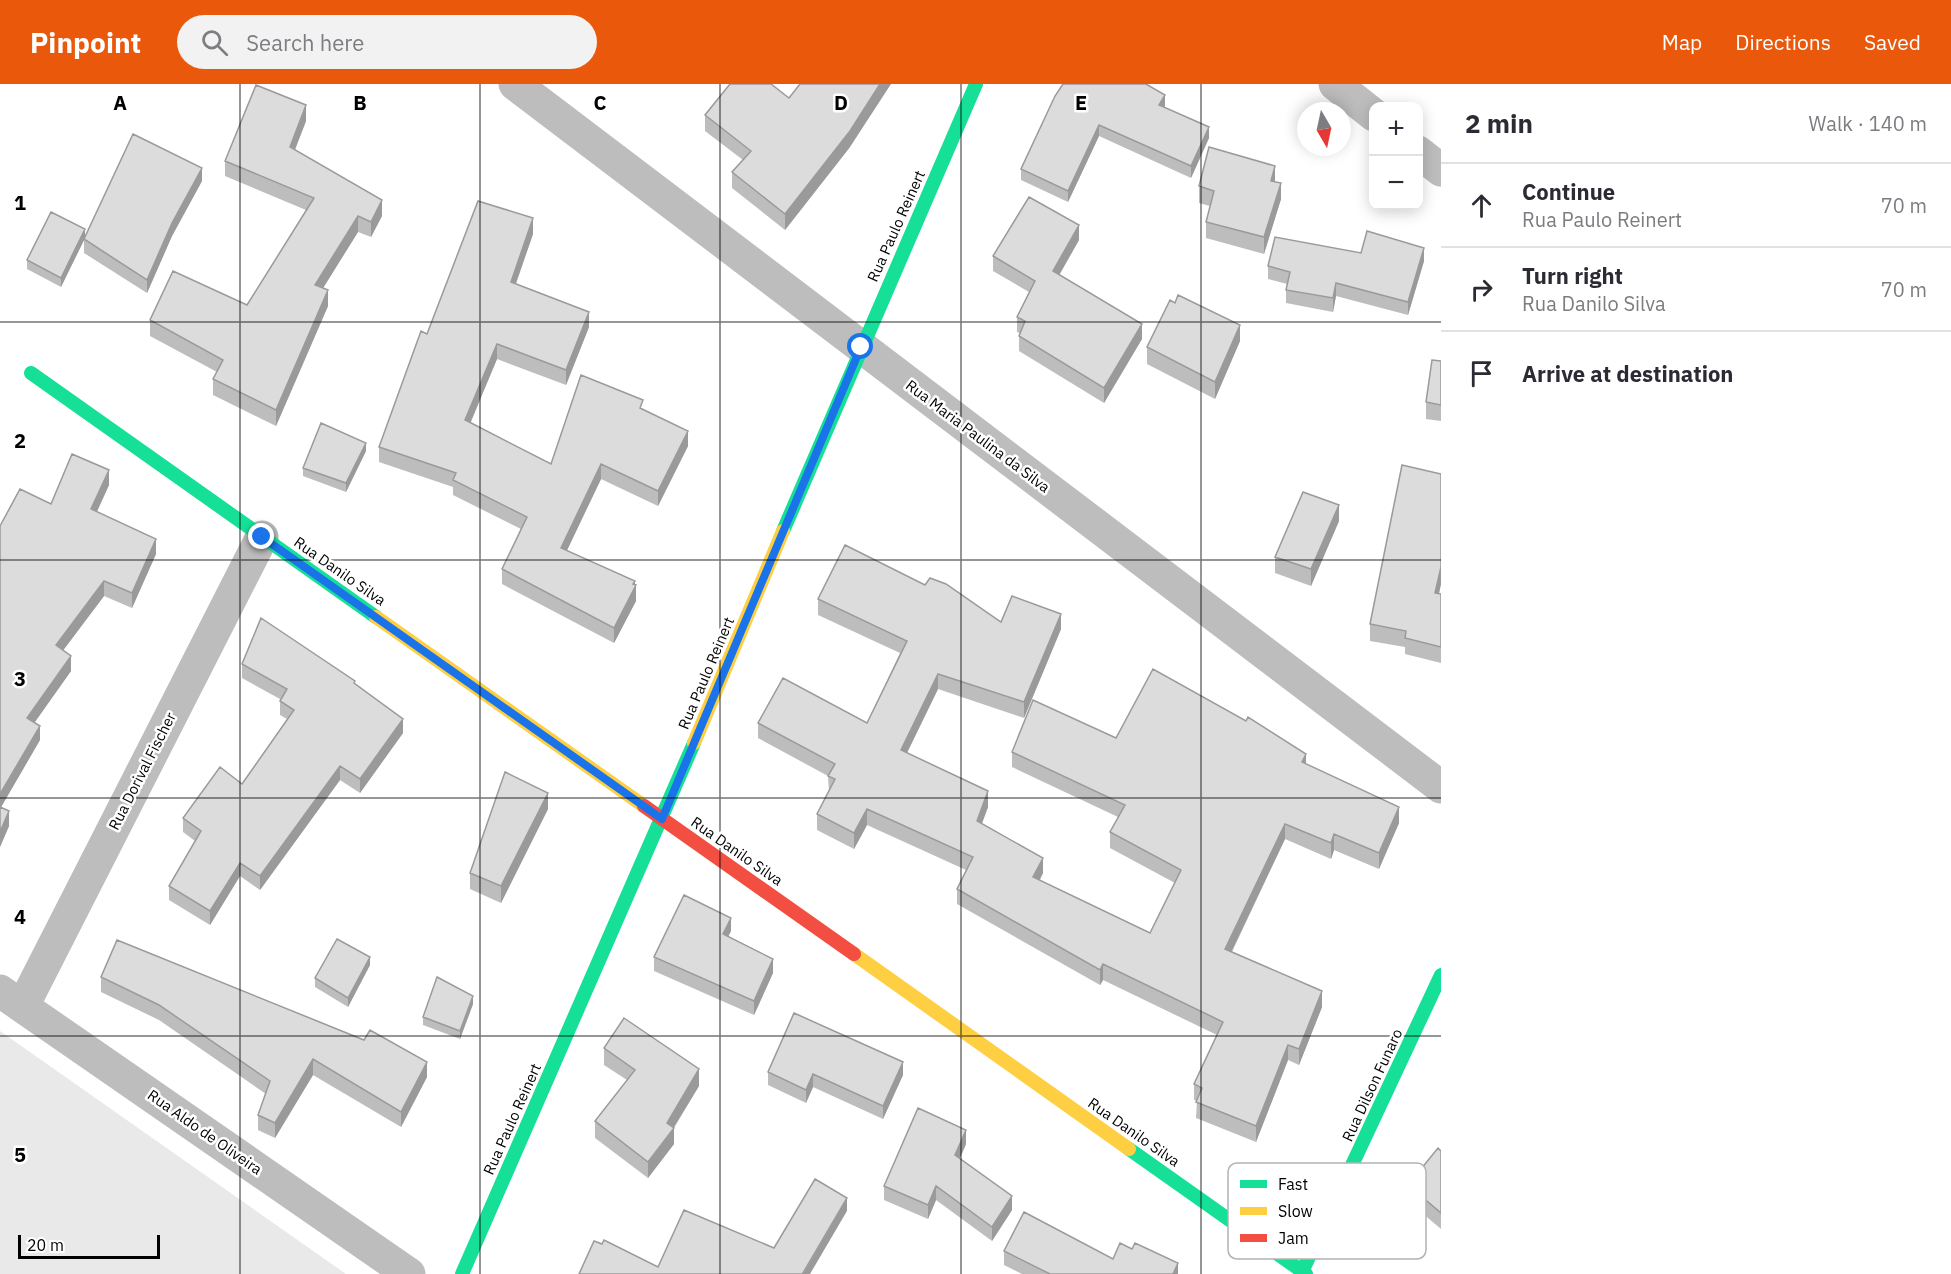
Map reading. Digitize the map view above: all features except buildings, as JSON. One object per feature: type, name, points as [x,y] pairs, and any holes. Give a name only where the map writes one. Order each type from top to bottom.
[{"type":"street","name":"Rua Maria Paulina da Silva","points":[[515,84],[1441,788]]},
{"type":"street","name":"Rua Paulo Reinert","points":[[462,1274],[662,819],[861,347],[976,84]]},
{"type":"street","points":[[1335,84],[1369,111]]},
{"type":"street","points":[[1423,155],[1441,170]]},
{"type":"street","name":"Rua Danilo Silva","points":[[31,373],[1228,1220]]},
{"type":"street","name":"Rua Dorival Fischer","points":[[11,998],[262,537]]},
{"type":"street","name":"Rua Dilson Funaro","points":[[1354,1163],[1441,975]]},
{"type":"street","name":"Rua Aldo de Oliveira","points":[[11,998],[409,1274]]},
{"type":"street","name":"Rua Danilo Silva","points":[[1283,1259],[1303,1273]]},
{"type":"street","name":"Rua Dilson Funaro","points":[[1303,1273],[1309,1259]]},
{"type":"shaded area","points":[[0,1031],[346,1274],[0,1274]]},
{"type":"traffic: fast","points":[[783,531],[976,84]]},
{"type":"traffic: fast","points":[[31,373],[376,617]]},
{"type":"traffic: fast","points":[[462,1274],[694,743]]},
{"type":"traffic: fast","points":[[1353,1163],[1441,975]]},
{"type":"traffic: fast","points":[[1129,1149],[1228,1219]]},
{"type":"traffic: fast","points":[[1285,1259],[1306,1274]]},
{"type":"traffic: fast","points":[[1301,1274],[1308,1259]]},
{"type":"traffic: slow","points":[[694,743],[783,531]]},
{"type":"traffic: slow","points":[[376,617],[644,806]]},
{"type":"traffic: slow","points":[[854,954],[1129,1149]]},
{"type":"traffic: jam","points":[[644,806],[854,954]]},
{"type":"route","points":[[262,537],[662,819],[861,347]]}]
